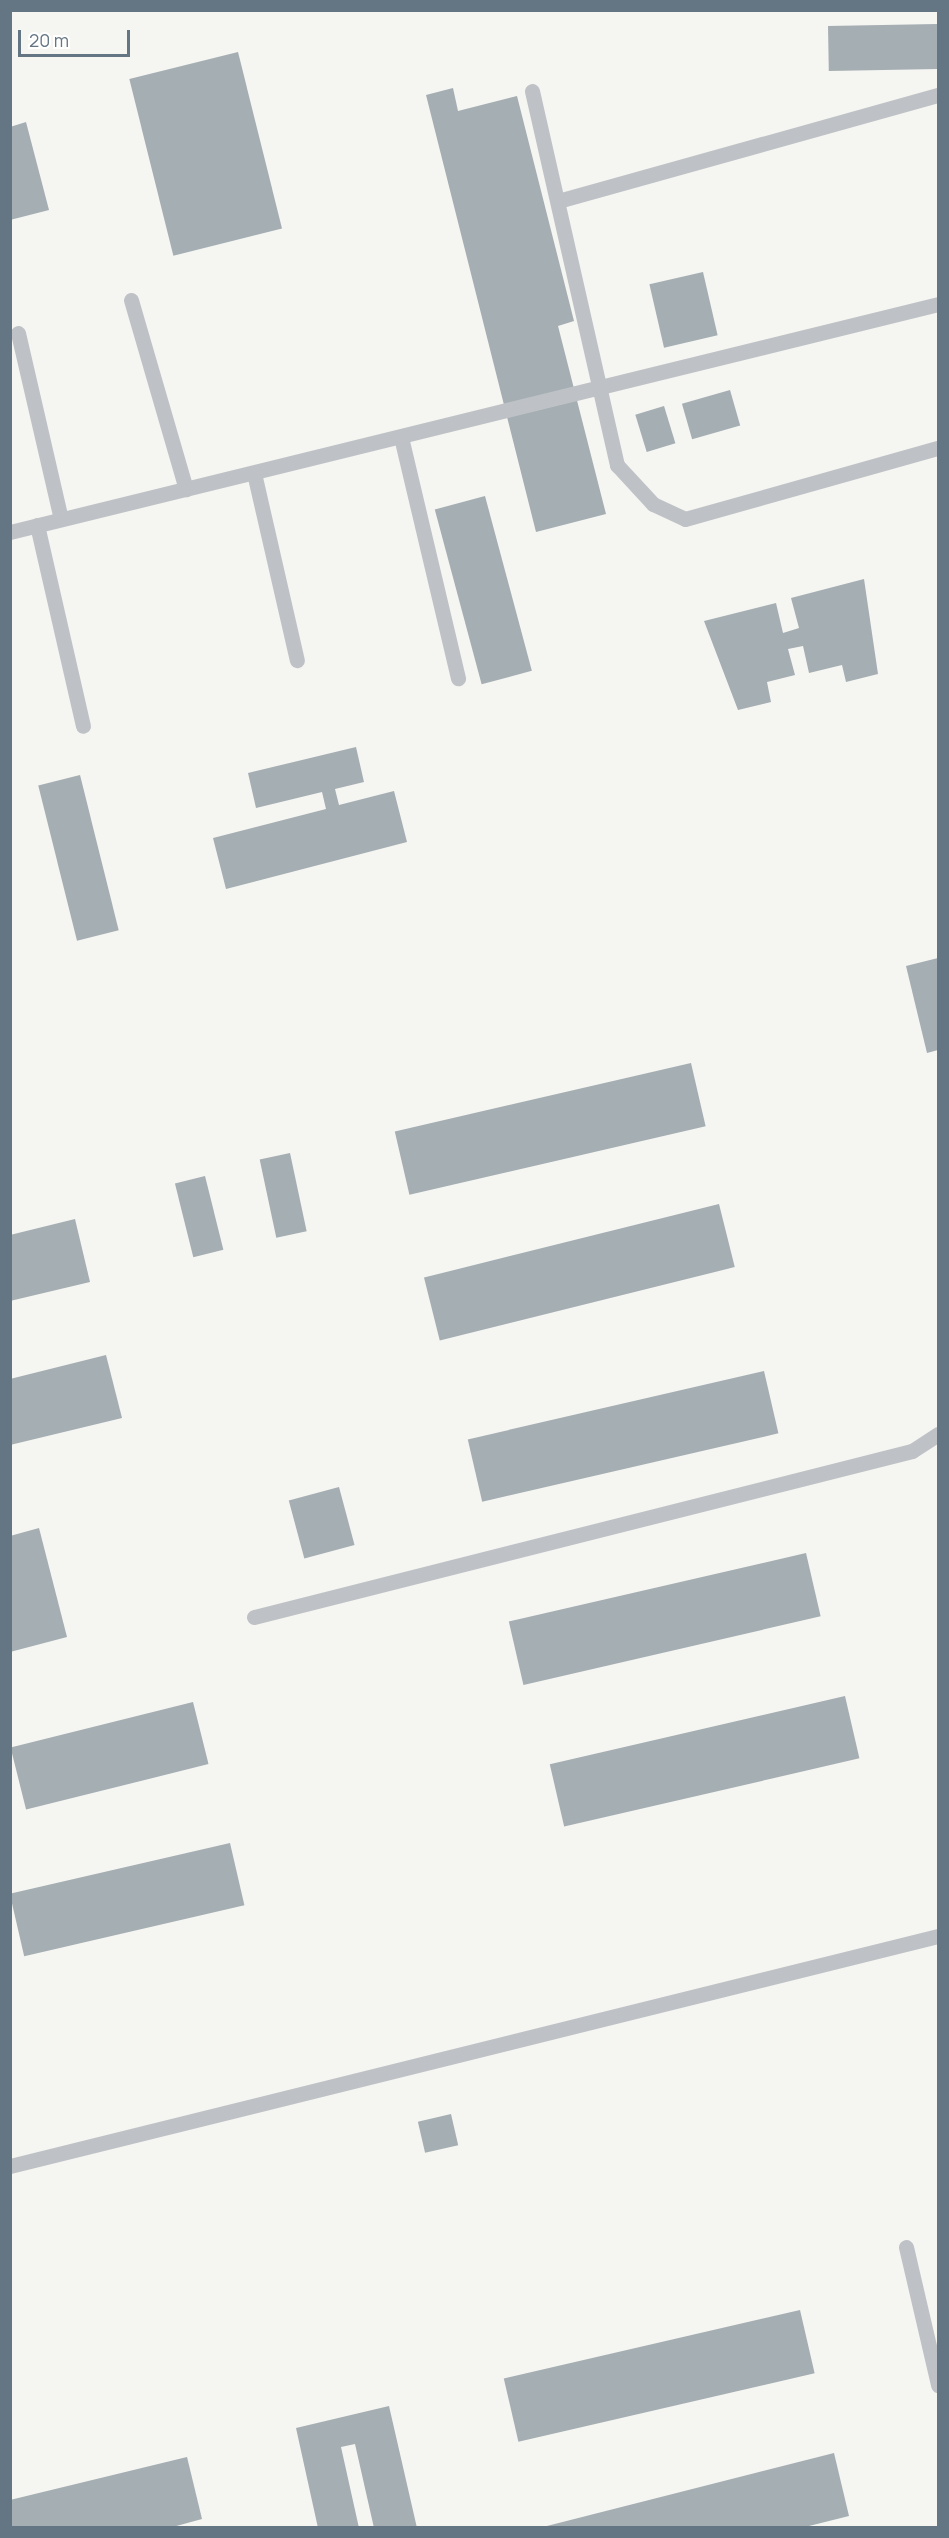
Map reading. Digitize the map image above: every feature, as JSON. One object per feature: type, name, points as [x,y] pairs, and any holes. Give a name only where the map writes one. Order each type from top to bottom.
[{"type":"lane","points":[[532,91],[603,389],[617,465],[652,504],[686,519],[939,448]]},
{"type":"lane","points":[[558,201],[939,94]]},
{"type":"lane","points":[[130,300],[186,489]]},
{"type":"lane","points":[[10,532],[603,389],[939,304]]},
{"type":"lane","points":[[18,333],[61,519]]},
{"type":"lane","points":[[401,437],[458,678]]},
{"type":"lane","points":[[254,473],[297,660]]},
{"type":"lane","points":[[37,525],[83,726]]},
{"type":"lane","points":[[254,1617],[912,1451],[939,1434]]},
{"type":"lane","points":[[10,2166],[939,1936]]},
{"type":"lane","points":[[906,2247],[939,2385]]},
{"type":"building","points":[[937,24],[938,69],[829,71],[828,26]]},
{"type":"building","points":[[238,52],[282,229],[173,256],[129,79]]},
{"type":"building","points":[[453,88],[458,111],[517,96],[574,321],[558,326],[606,514],[536,532],[426,95]]},
{"type":"building","points":[[26,122],[49,210],[10,220],[10,127]]},
{"type":"building","points":[[703,272],[718,335],[664,348],[649,284]]},
{"type":"building","points":[[730,390],[740,426],[692,439],[682,404]]},
{"type":"building","points":[[664,406],[675,443],[647,452],[635,415]]},
{"type":"building","points":[[485,496],[532,671],[482,684],[435,509]]},
{"type":"building","points":[[864,579],[878,674],[846,682],[842,665],[809,673],[803,646],[788,649],[795,675],[767,682],[771,702],[738,710],[704,621],[776,603],[783,633],[799,628],[791,598]]},
{"type":"building","points":[[356,747],[364,782],[335,789],[339,805],[394,791],[407,842],[226,889],[213,838],[326,809],[322,792],[256,808],[248,773]]},
{"type":"building","points":[[80,775],[119,930],[77,941],[38,785]]},
{"type":"building","points":[[938,958],[938,1050],[927,1053],[906,966]]},
{"type":"building","points":[[691,1063],[706,1126],[409,1195],[395,1131]]},
{"type":"building","points":[[290,1153],[307,1231],[276,1238],[260,1159]]},
{"type":"building","points":[[205,1176],[223,1250],[193,1257],[175,1183]]},
{"type":"building","points":[[719,1204],[735,1267],[440,1341],[424,1278]]},
{"type":"building","points":[[75,1219],[90,1282],[10,1301],[10,1235]]},
{"type":"building","points":[[106,1355],[122,1418],[10,1445],[10,1379]]},
{"type":"building","points":[[764,1371],[778,1433],[482,1502],[468,1439]]},
{"type":"building","points":[[339,1487],[355,1545],[304,1558],[289,1500]]},
{"type":"building","points":[[39,1528],[67,1637],[10,1652],[10,1536]]},
{"type":"building","points":[[806,1553],[821,1616],[523,1685],[509,1622]]},
{"type":"building","points":[[845,1696],[859,1758],[564,1827],[550,1764]]},
{"type":"building","points":[[193,1702],[208,1764],[26,1810],[11,1747]]},
{"type":"building","points":[[230,1843],[244,1905],[24,1956],[10,1894]]},
{"type":"building","points":[[451,2114],[458,2145],[425,2153],[418,2122]]},
{"type":"building","points":[[800,2310],[815,2373],[518,2442],[504,2378]]},
{"type":"building","points":[[389,2406],[417,2528],[374,2528],[355,2444],[341,2447],[359,2528],[318,2528],[296,2428]]},
{"type":"building","points":[[834,2453],[849,2516],[801,2528],[539,2528]]},
{"type":"building","points":[[187,2457],[202,2519],[169,2528],[10,2528],[10,2500]]}]
